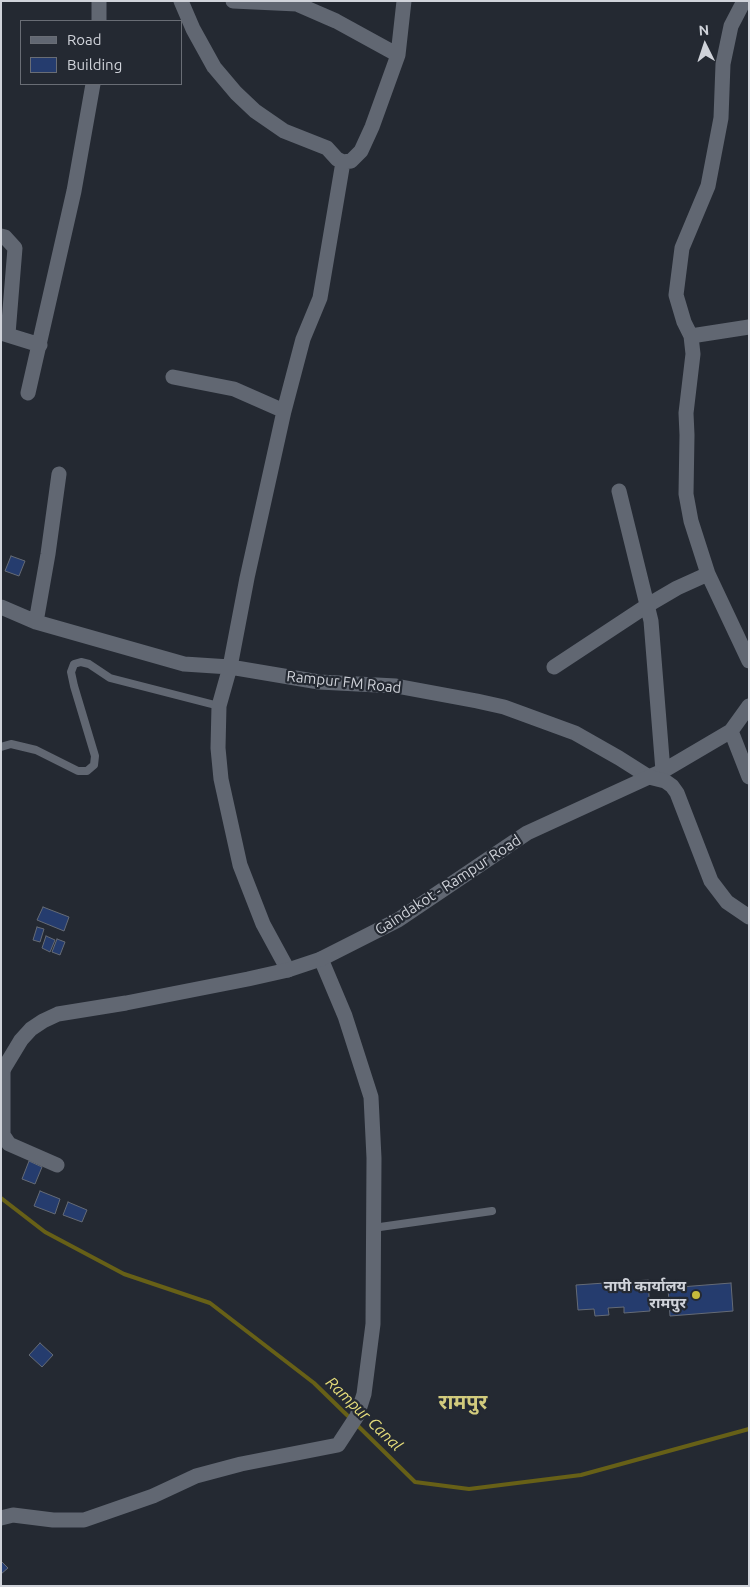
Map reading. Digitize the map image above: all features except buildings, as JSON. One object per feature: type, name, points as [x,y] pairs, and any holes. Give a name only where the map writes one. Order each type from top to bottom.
[{"type":"street","points":[[99,1],[99,20]]},
{"type":"street","points":[[181,1],[193,28],[214,66],[242,99],[255,111],[284,131],[327,148],[343,162],[351,161],[361,151],[372,127],[398,55],[404,1]]},
{"type":"street","points":[[233,1],[297,4],[336,21],[398,55]]},
{"type":"street","points":[[744,1],[731,26],[723,64],[721,118],[708,186],[682,248],[676,294],[684,322],[691,336],[693,354],[686,413],[686,494],[691,521],[708,574],[749,661]]},
{"type":"street","points":[[28,393],[74,191],[94,85]]},
{"type":"street","points":[[288,970],[262,924],[240,865],[221,780],[218,748],[219,706],[230,667],[246,578],[284,411],[303,339],[320,298],[343,162]]},
{"type":"street","points":[[1,236],[5,237],[15,248],[4,333],[40,345]]},
{"type":"street","points":[[691,336],[749,328]]},
{"type":"street","points":[[173,377],[234,389],[284,411]]},
{"type":"street","points":[[36,622],[60,474]]},
{"type":"street","points":[[619,490],[651,620],[657,778],[665,781],[677,792],[711,881],[727,902],[749,917]]},
{"type":"street","points":[[554,667],[676,588],[708,574]]},
{"type":"street","name":"Rampur FM Road","points":[[1,607],[36,622],[184,664],[230,667],[319,682],[396,686],[477,701],[504,708],[575,733],[619,758],[656,774]]},
{"type":"street","points":[[749,706],[731,731],[749,777]]},
{"type":"street","name":"Gaindakot - Rampur Road","points":[[2,1072],[20,1040],[43,1020],[58,1014],[126,1003],[288,970],[321,960],[398,920],[528,833],[656,774],[731,731]]},
{"type":"street","points":[[1,1518],[13,1515],[53,1520],[84,1520],[153,1496],[196,1476],[241,1464],[338,1445],[357,1416],[364,1394],[373,1324],[374,1158],[371,1097],[344,1016],[321,960]]},
{"type":"street","points":[[2,1072],[3,1135],[9,1144],[57,1165]]},
{"type":"lane","points":[[1,747],[11,744],[36,750],[78,772],[87,771],[94,765],[95,756],[74,686],[72,672],[74,664],[81,662],[89,664],[110,678],[219,706]]},
{"type":"lane","points":[[373,1228],[492,1210]]},
{"type":"waterway","name":"Rampur Canal","points":[[1,1198],[45,1232],[124,1274],[210,1303],[314,1383],[350,1418]]},
{"type":"waterway","name":"Rampur Canal","points":[[357,1425],[415,1482],[469,1489],[581,1475],[749,1429]]},
{"type":"place","name":"नापी कार्यालय रामपुर","points":[[696,1295]]},
{"type":"district","name":"रामपुर","points":[[463,1402]]}]
